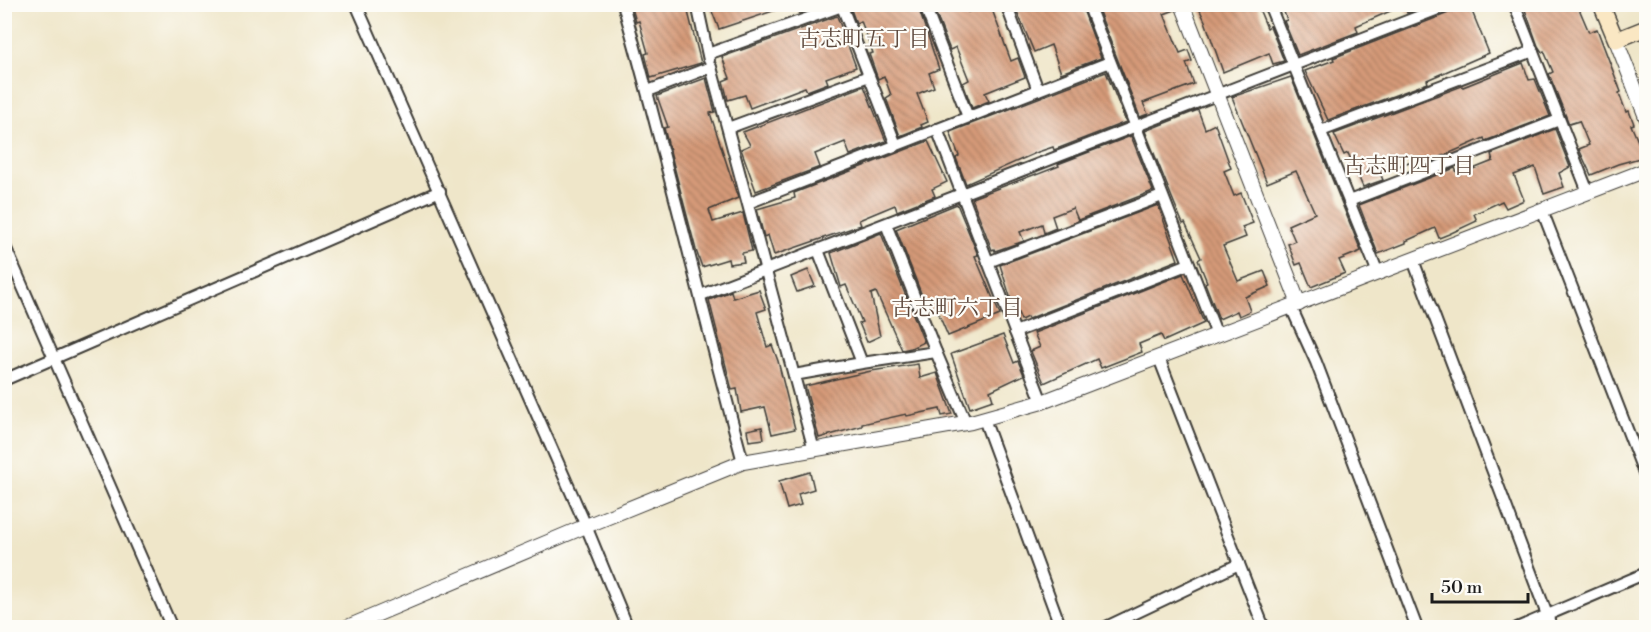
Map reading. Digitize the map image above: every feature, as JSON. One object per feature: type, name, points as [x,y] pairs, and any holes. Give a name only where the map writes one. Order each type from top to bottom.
[{"type":"main road","points":[[1601,4],[1616,40],[1647,28]]},
{"type":"street","points":[[356,4],[440,191],[628,627]]},
{"type":"street","points":[[623,4],[648,91],[743,462]]},
{"type":"street","points":[[697,4],[711,67],[814,450]]},
{"type":"street","points":[[924,4],[968,117]]},
{"type":"street","points":[[1006,4],[1038,90]]},
{"type":"street","points":[[1088,4],[1217,335]]},
{"type":"street","points":[[1182,4],[1417,627]]},
{"type":"street","points":[[1269,4],[1378,273]]},
{"type":"street","points":[[701,295],[1451,4]]},
{"type":"street","points":[[1514,4],[1588,192]]},
{"type":"street","points":[[708,54],[841,5],[896,145]]},
{"type":"street","points":[[1616,40],[1647,117]]},
{"type":"street","points":[[1321,131],[1533,51]]},
{"type":"street","points":[[748,203],[1110,62]]},
{"type":"street","points":[[648,91],[711,67]]},
{"type":"street","points":[[728,128],[869,76]]},
{"type":"street","points":[[1349,201],[1559,120]]},
{"type":"street","points":[[937,129],[1042,402]]},
{"type":"street","points":[[345,627],[743,462],[966,423],[1042,402],[1647,170]]},
{"type":"street","points":[[4,380],[440,191]]},
{"type":"street","points":[[988,262],[1162,196]]},
{"type":"street","points":[[1542,210],[1647,478]]},
{"type":"street","points":[[886,224],[966,423]]},
{"type":"street","points":[[4,244],[172,627]]},
{"type":"street","points":[[818,250],[862,363]]},
{"type":"street","points":[[1413,260],[1552,627]]},
{"type":"street","points":[[1015,332],[1189,264]]},
{"type":"street","points":[[794,375],[936,352]]},
{"type":"street","points":[[1159,358],[1264,627]]},
{"type":"street","points":[[984,419],[1061,627]]},
{"type":"street","points":[[1106,627],[1239,564]]},
{"type":"street","points":[[1517,627],[1647,573]]},
{"type":"building","points":[[631,4],[686,4],[701,63],[651,78],[645,54],[648,53],[639,21],[636,22]]},
{"type":"building","points":[[709,4],[788,4],[788,6],[719,29]]},
{"type":"building","points":[[795,4],[824,4],[799,13]]},
{"type":"building","points":[[849,4],[917,4],[939,69],[929,73],[934,87],[917,94],[928,122],[921,125],[922,127],[900,136],[886,98],[891,95],[884,76],[878,79],[869,54],[873,53],[861,21],[856,23]]},
{"type":"building","points":[[932,4],[965,4],[968,12],[990,4],[1011,61],[1018,58],[1025,77],[985,93],[989,101],[972,108],[963,83],[969,80],[956,47],[950,50]]},
{"type":"building","points":[[1014,4],[1081,4],[1101,58],[1061,73],[1051,45],[1034,52]]},
{"type":"building","points":[[1096,4],[1173,4],[1175,10],[1164,14],[1180,53],[1188,50],[1192,61],[1186,63],[1194,84],[1143,103],[1148,114],[1140,117]]},
{"type":"building","points":[[1197,4],[1257,4],[1267,28],[1270,26],[1284,61],[1273,64],[1269,53],[1223,72]]},
{"type":"building","points":[[1281,4],[1429,4],[1407,13],[1404,5],[1356,26],[1358,32],[1298,55],[1284,21],[1287,20]]},
{"type":"building","points":[[1458,4],[1469,4],[1489,53],[1427,80],[1428,83],[1328,120],[1305,71],[1454,11]]},
{"type":"building","points":[[1523,4],[1577,4],[1589,32],[1597,29],[1621,92],[1619,93],[1626,112],[1629,111],[1634,124],[1631,125],[1647,156],[1591,175],[1579,149],[1589,145],[1579,121],[1569,124],[1549,74],[1553,72],[1544,51],[1542,52],[1538,46]]},
{"type":"building","points":[[837,16],[856,67],[826,78],[828,83],[807,91],[805,87],[750,108],[745,95],[728,100],[723,81],[730,78],[722,57]]},
{"type":"building","points":[[1523,63],[1529,80],[1535,79],[1550,116],[1485,141],[1484,138],[1420,166],[1417,159],[1380,173],[1383,180],[1363,187],[1348,153],[1344,155],[1334,134]]},
{"type":"building","points":[[1106,72],[1126,122],[1054,150],[1053,147],[1038,152],[966,184],[956,158],[959,156],[950,132]]},
{"type":"building","points":[[1291,77],[1361,251],[1339,260],[1345,273],[1311,287],[1301,263],[1296,265],[1288,244],[1295,241],[1288,225],[1315,213],[1296,171],[1267,183],[1232,97]]},
{"type":"building","points":[[706,78],[715,112],[710,113],[738,198],[709,210],[713,222],[743,213],[752,251],[742,253],[744,262],[729,264],[728,259],[702,267],[664,128],[668,127],[657,96]]},
{"type":"building","points":[[864,86],[886,141],[850,155],[845,142],[815,154],[820,167],[756,191],[741,149],[750,145],[743,132]]},
{"type":"building","points":[[1198,110],[1205,129],[1215,124],[1231,168],[1224,171],[1234,196],[1241,193],[1253,223],[1242,227],[1246,237],[1223,246],[1238,281],[1264,271],[1270,286],[1245,297],[1250,311],[1239,316],[1237,311],[1219,319],[1198,260],[1201,258],[1185,223],[1183,224],[1145,131]]},
{"type":"building","points":[[1555,129],[1570,167],[1559,173],[1564,187],[1544,194],[1535,167],[1514,175],[1524,200],[1506,208],[1502,201],[1474,214],[1477,221],[1449,234],[1439,238],[1435,228],[1378,254],[1359,205],[1455,168],[1458,175],[1493,161],[1491,154]]},
{"type":"building","points":[[1131,136],[1153,191],[1078,220],[1073,208],[1052,216],[1056,228],[1044,233],[1042,224],[1020,232],[1024,241],[992,250],[972,198],[1036,175],[1059,166],[1058,164]]},
{"type":"building","points":[[928,141],[947,182],[932,189],[935,196],[897,211],[895,205],[859,220],[861,225],[774,255],[768,235],[764,237],[757,209],[795,198],[794,193]]},
{"type":"building","points":[[957,204],[978,255],[975,256],[1000,315],[948,336],[936,308],[928,311],[896,229]]},
{"type":"building","points":[[1158,205],[1178,260],[1021,320],[1016,308],[1014,309],[1000,265]]},
{"type":"building","points":[[881,233],[924,342],[902,350],[876,292],[871,294],[880,336],[867,342],[859,323],[862,322],[846,285],[841,287],[831,253]]},
{"type":"building","points":[[808,270],[815,286],[797,292],[791,277]]},
{"type":"building","points":[[1183,274],[1204,323],[1164,341],[1161,335],[1139,344],[1142,352],[1101,368],[1097,359],[1044,383],[1031,351],[1040,347],[1034,333]]},
{"type":"building","points":[[759,290],[766,309],[757,312],[767,347],[772,345],[778,361],[795,429],[772,434],[765,407],[741,412],[737,389],[732,390],[709,300],[731,291],[733,298]]},
{"type":"building","points":[[1003,335],[1014,363],[1018,361],[1024,375],[990,391],[993,400],[970,408],[951,354]]},
{"type":"building","points":[[918,364],[920,378],[937,373],[952,414],[942,416],[940,409],[907,416],[906,414],[862,424],[862,426],[819,438],[805,386],[871,371]]},
{"type":"building","points":[[762,427],[764,439],[749,441],[747,430]]},
{"type":"building","points":[[810,472],[814,489],[798,494],[801,505],[787,509],[779,481]]},
{"type":"district","name":"古志町五丁目","points":[[864,38]]},
{"type":"district","name":"古志町四丁目","points":[[1409,165]]},
{"type":"district","name":"古志町六丁目","points":[[957,307]]}]
